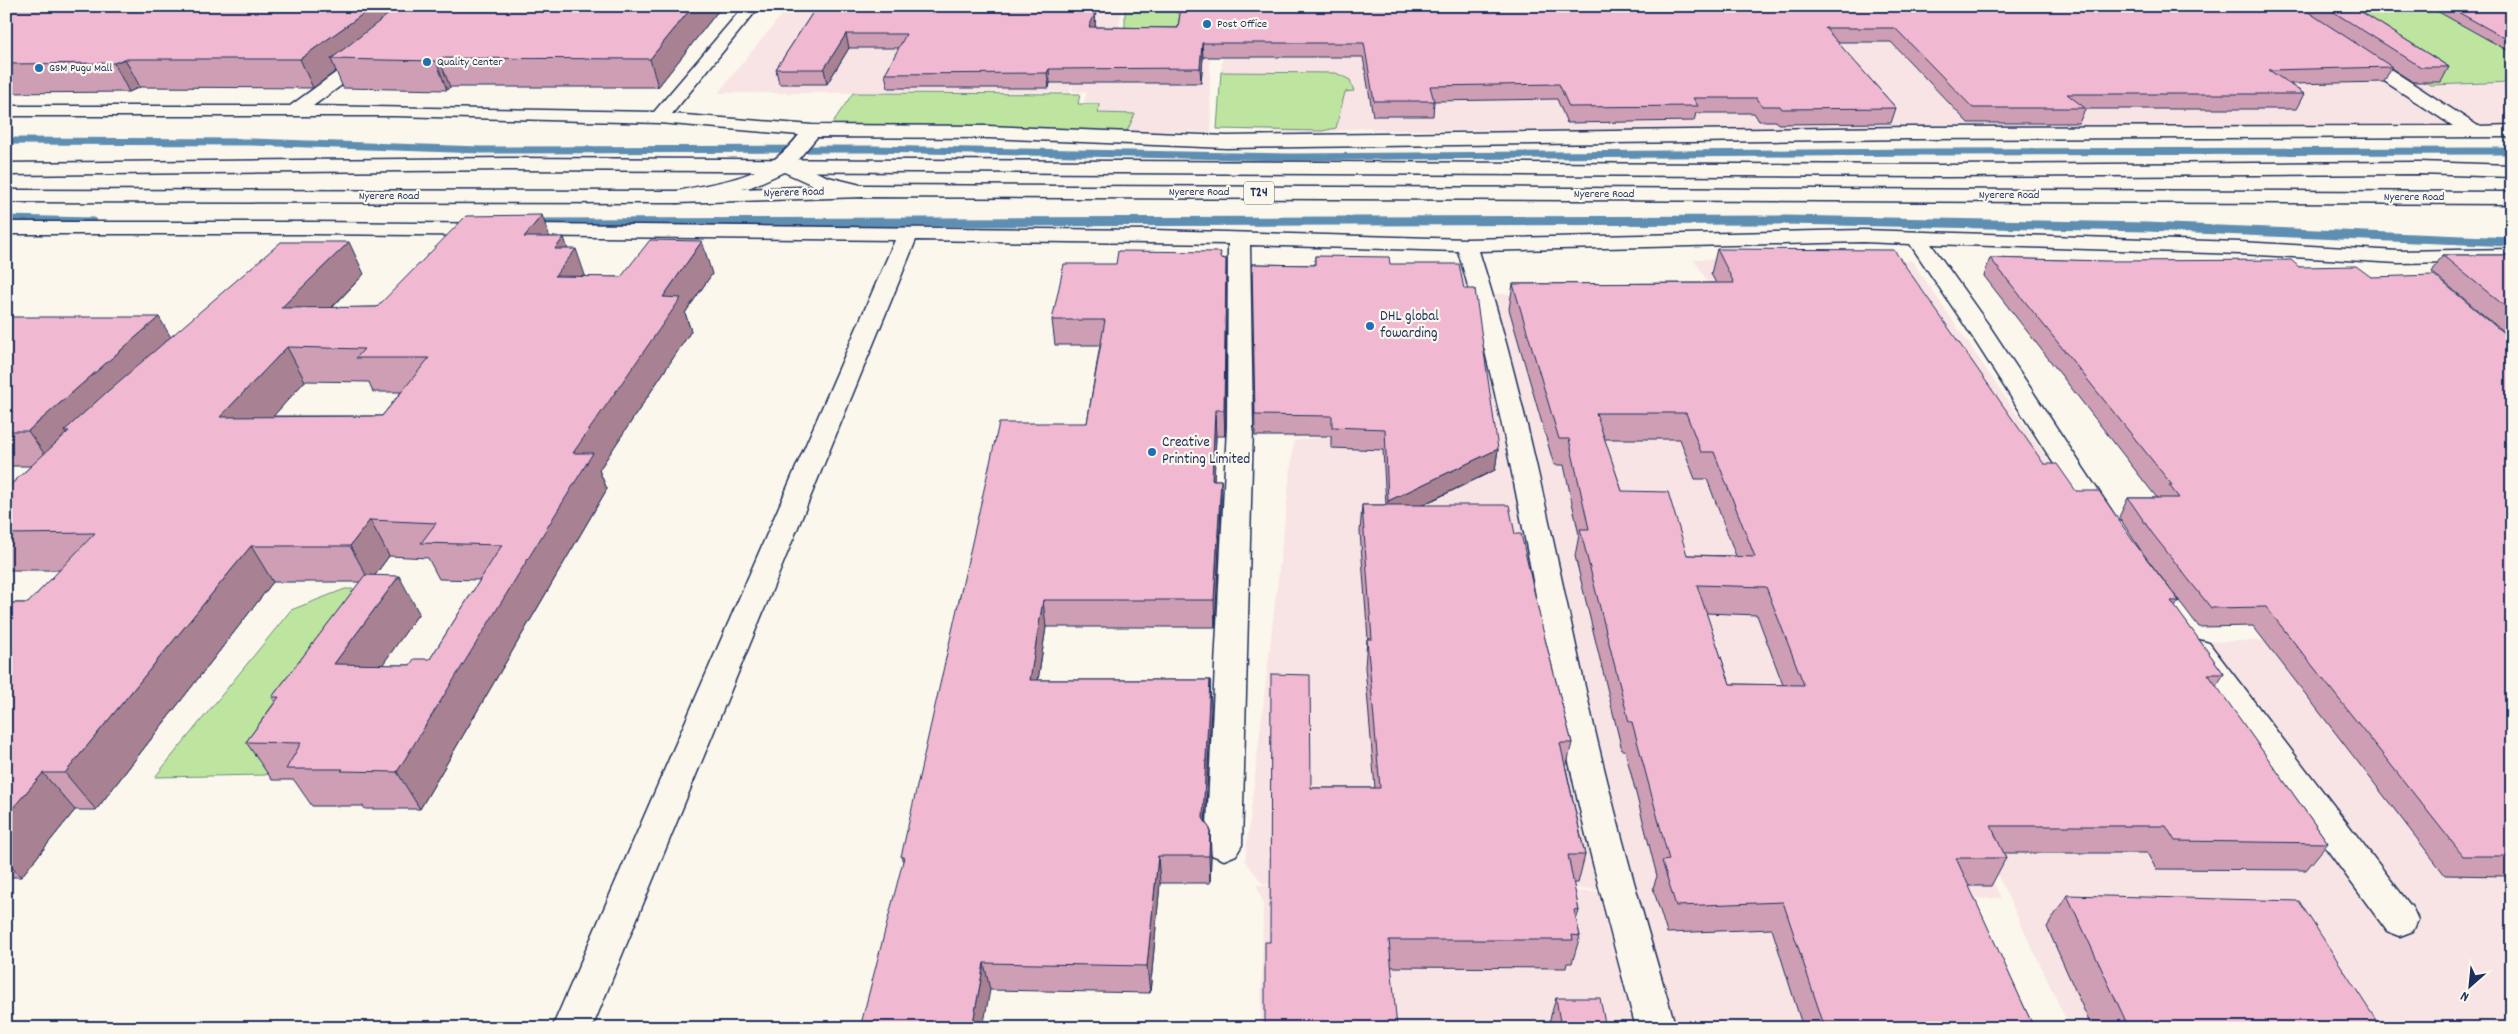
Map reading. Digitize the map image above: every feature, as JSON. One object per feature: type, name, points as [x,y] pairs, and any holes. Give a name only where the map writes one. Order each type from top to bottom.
[{"type":"main road","points":[[659,118],[752,6]]},
{"type":"main road","points":[[2340,44],[2474,131]]},
{"type":"main road","points":[[294,111],[382,47]]},
{"type":"main road","points":[[6,111],[294,111],[659,118],[812,131],[988,132],[1227,142],[1892,133],[2512,131]]},
{"type":"main road","points":[[677,197],[755,179],[783,165],[812,131]]},
{"type":"main road","name":"Nyerere Road","points":[[6,169],[508,164],[1921,171],[2420,168],[2512,171]]},
{"type":"main road","points":[[783,165],[822,182],[862,191]]},
{"type":"main road","name":"Nyerere Road","points":[[6,196],[677,197],[862,191],[2512,198]]},
{"type":"main road","points":[[6,228],[311,239],[908,234],[1239,238],[1467,245],[1863,236],[2240,248],[2398,257],[2512,255]]},
{"type":"main road","points":[[572,1028],[908,234]]},
{"type":"main road","points":[[1224,845],[1240,427],[1239,238]]},
{"type":"main road","points":[[1916,239],[1984,335],[2119,543]]},
{"type":"main road","points":[[1467,245],[1488,307],[1512,402],[1588,774],[1656,1028]]},
{"type":"main road","points":[[2398,257],[2421,277]]},
{"type":"main road","points":[[2183,630],[2400,920]]},
{"type":"shaded area","points":[[789,6],[1122,6],[1118,33],[1209,31],[1211,132],[1125,131],[1122,120],[1078,119],[1087,92],[1072,91],[1075,72],[1070,92],[718,93]]},
{"type":"shaded area","points":[[1226,6],[2512,6],[2512,126],[1760,127],[1762,131],[1372,130],[1371,127],[1312,134],[1217,129]]},
{"type":"shaded area","points":[[1694,259],[1912,261],[2079,505],[2179,642],[2512,637],[2512,1028],[2070,1028],[1872,609],[1730,320]]},
{"type":"shaded area","points":[[1249,266],[1472,266],[1499,409],[1360,408],[1506,410],[1606,890],[1526,886],[1336,887],[1263,884],[1245,861],[1294,441],[1327,436],[1291,438],[1254,436]]},
{"type":"shaded area","points":[[1490,294],[1712,294],[1837,542],[2001,898],[1960,899],[2014,1028],[1659,1028]]},
{"type":"shaded area","points":[[1257,885],[1354,889],[1607,892],[1640,1028],[1261,1028],[1263,904]]},
{"type":"green space","points":[[1125,6],[1177,6],[1176,13],[1223,14],[1221,29],[1125,30]]},
{"type":"green space","points":[[2329,6],[2512,6],[2512,82],[2431,85],[2397,71],[2419,61]]},
{"type":"green space","points":[[1221,72],[1336,73],[1350,80],[1354,91],[1345,92],[1336,128],[1322,131],[1217,129]]},
{"type":"green space","points":[[853,93],[1080,94],[1078,104],[1099,104],[1098,113],[1135,114],[1127,131],[831,125]]},
{"type":"green space","points":[[345,589],[399,590],[266,775],[155,777],[291,610]]},
{"type":"building","points":[[6,6],[374,6],[300,59],[125,59],[114,63],[6,64]]},
{"type":"building","points":[[399,6],[693,6],[650,59],[439,58],[436,61],[331,59]]},
{"type":"building","points":[[817,6],[1094,6],[1094,16],[1089,27],[1178,28],[1181,6],[2299,6],[2392,67],[2269,70],[2304,94],[2067,94],[2085,108],[1973,108],[1895,28],[1825,28],[1896,108],[1782,109],[1780,106],[1762,106],[1757,98],[1693,98],[1698,106],[1569,107],[1559,84],[1430,86],[1434,101],[1374,101],[1364,43],[1202,43],[1200,68],[1049,69],[1047,73],[885,74],[906,34],[846,34],[824,69],[776,69]]},
{"type":"building","points":[[2324,6],[2352,6],[2449,67],[2421,67]]},
{"type":"building","points":[[2447,6],[2512,6],[2512,42]]},
{"type":"building","points":[[542,215],[524,237],[564,237],[555,249],[576,249],[555,276],[621,277],[650,240],[702,241],[663,297],[681,298],[573,453],[593,453],[397,772],[341,771],[343,769],[286,769],[301,743],[246,742],[279,697],[272,697],[365,575],[399,576],[334,664],[410,665],[414,659],[430,659],[502,545],[421,543],[436,523],[370,520],[350,546],[251,546],[65,773],[43,773],[6,816],[6,603],[28,603],[95,533],[6,534],[6,489],[69,431],[64,431],[108,391],[281,242],[349,242],[281,308],[377,307],[466,216]],"holes":[[[287,347],[364,349],[356,358],[429,358],[382,416],[220,417]]]},
{"type":"building","points":[[1717,249],[1894,250],[2044,464],[2057,464],[2076,491],[2099,491],[2133,541],[2179,601],[2171,601],[2224,674],[2208,674],[2328,843],[2175,841],[2166,826],[1991,826],[2006,858],[1956,858],[2034,1028],[1825,1028],[1783,902],[1676,906],[1662,861],[1669,860],[1632,722],[1629,722],[1580,529],[1589,529],[1569,439],[1559,439],[1513,284],[1734,283]],"holes":[[[1596,413],[1686,413],[1701,452],[1714,452],[1755,557],[1687,555],[1668,492],[1622,491]],[[1697,585],[1766,587],[1804,685],[1730,684]]]},
{"type":"building","points":[[1118,251],[1221,252],[1220,258],[1226,259],[1224,410],[1215,410],[1212,480],[1221,480],[1214,600],[1043,600],[1030,680],[1210,680],[1203,818],[1210,829],[1209,856],[1158,856],[1147,966],[984,963],[972,1028],[860,1028],[904,857],[901,857],[999,423],[1087,423],[1105,320],[1052,320],[1064,264],[1116,264]]},
{"type":"building","points":[[2442,255],[2512,255],[2512,312]]},
{"type":"building","points":[[1315,256],[1389,257],[1390,264],[1459,264],[1464,289],[1475,289],[1498,449],[1388,501],[1385,429],[1332,427],[1332,416],[1255,415],[1252,264],[1315,265]]},
{"type":"building","points":[[1990,258],[2105,261],[2291,260],[2299,267],[2356,266],[2371,277],[2434,275],[2512,340],[2512,856],[2463,856],[2266,607],[2211,608],[2152,533],[2128,498],[2179,498],[2169,485],[2172,485]]},
{"type":"building","points":[[6,317],[159,317],[28,431],[6,431]]},
{"type":"building","points":[[1362,505],[1509,505],[1515,534],[1521,534],[1545,639],[1572,743],[1560,743],[1585,855],[1568,855],[1579,911],[1574,910],[1580,936],[1572,935],[1573,940],[1389,940],[1397,1028],[1265,1028],[1265,942],[1270,942],[1271,674],[1310,675],[1311,788],[1380,788],[1367,639],[1372,639]]},
{"type":"building","points":[[2067,895],[2299,901],[2381,1028],[2129,1028]]},
{"type":"building","points":[[1556,998],[1600,998],[1606,1028],[1561,1028]]},
{"type":"waterway","points":[[6,141],[251,142],[481,150],[871,149],[1290,157],[1922,152],[2512,151]]},
{"type":"waterway","points":[[6,220],[93,222]]},
{"type":"waterway","points":[[529,223],[1785,220],[2146,227],[2512,242]]},
{"type":"place","name":"Post Office","points":[[1207,24]]},
{"type":"place","name":"Quality Center","points":[[427,62]]},
{"type":"place","name":"GSM Pugu Mall","points":[[39,68]]},
{"type":"place","name":"DHL global fowarding","points":[[1370,326]]},
{"type":"place","name":"Creative Printing Limited","points":[[1152,452]]}]
